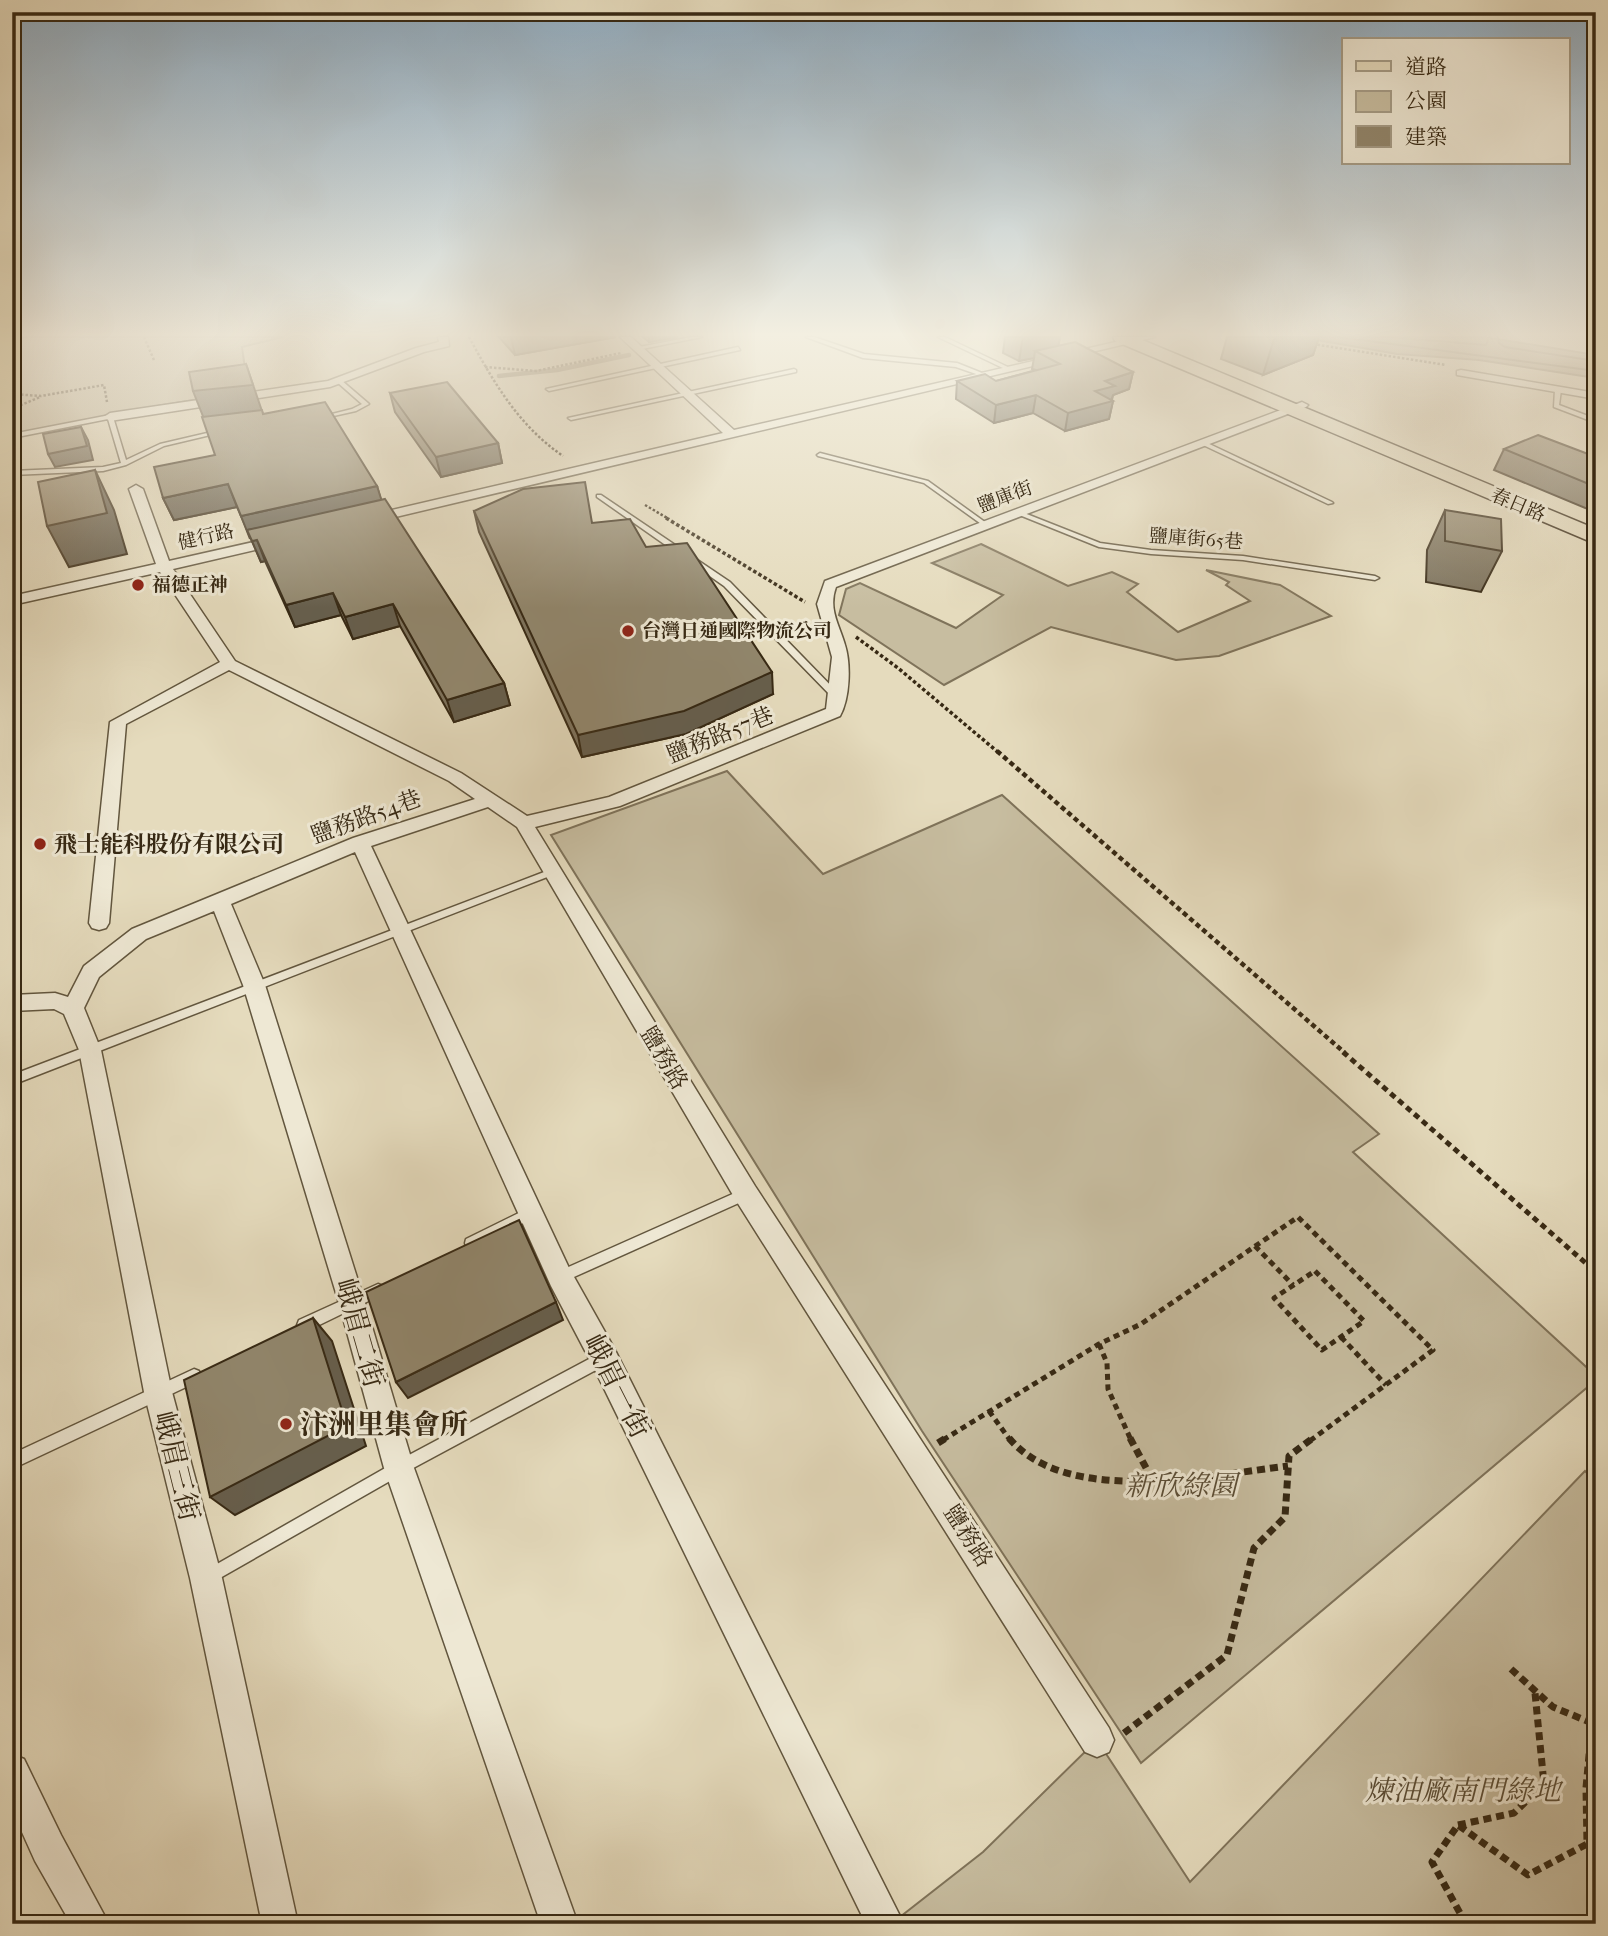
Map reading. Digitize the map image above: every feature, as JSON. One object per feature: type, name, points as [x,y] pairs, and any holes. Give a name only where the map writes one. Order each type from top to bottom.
[{"type":"main road","name":"春日路","points":[[1342,427],[1596,537]]},
{"type":"main road","name":"春日路","points":[[1347,427],[1596,525]]},
{"type":"street","points":[[724,427],[730,433]]},
{"type":"street","points":[[358,522],[755,427]]},
{"type":"street","name":"鹽庫街","points":[[836,696],[840,657],[826,614],[824,597],[830,584],[1243,427]]},
{"type":"street","name":"鹽務路","points":[[136,489],[164,566],[213,644],[229,663],[455,776],[524,823],[746,1194],[1105,1740]]},
{"type":"street","name":"健行路","points":[[12,601],[291,537]]},
{"type":"street","points":[[99,923],[118,722],[229,663]]},
{"type":"street","name":"鹽務路57巷","points":[[524,823],[614,802],[752,748],[834,712],[836,696]]},
{"type":"street","name":"鹽務路54巷","points":[[73,1008],[91,972],[139,934],[359,843],[491,800]]},
{"type":"street","name":"峨眉一街","points":[[359,843],[402,930],[560,1277],[604,1358],[886,1924]]},
{"type":"street","name":"峨眉二街","points":[[219,900],[254,985],[352,1303],[399,1468],[561,1924]]},
{"type":"street","points":[[12,1003],[55,1001],[73,1008]]},
{"type":"street","name":"峨眉三街","points":[[73,1008],[90,1049],[158,1392],[206,1578],[280,1924]]},
{"type":"street","points":[[12,1771],[48,1848],[91,1924]]},
{"type":"lane","points":[[12,436],[57,427]]},
{"type":"lane","points":[[113,427],[124,464]]},
{"type":"lane","points":[[12,473],[78,472],[124,464],[162,445],[189,437],[233,431]]},
{"type":"lane","points":[[1203,443],[1330,503]]},
{"type":"lane","points":[[820,455],[926,482],[986,525]]},
{"type":"lane","points":[[599,496],[727,584],[836,696]]},
{"type":"lane","name":"鹽庫街65巷","points":[[1019,513],[1099,545],[1151,552],[1243,558],[1375,578]]},
{"type":"lane","points":[[12,1080],[552,872]]},
{"type":"lane","points":[[560,1277],[746,1194]]},
{"type":"lane","points":[[459,1249],[531,1213]]},
{"type":"lane","points":[[292,1331],[388,1285]]},
{"type":"lane","points":[[206,1578],[399,1468],[604,1358]]},
{"type":"lane","points":[[12,1462],[206,1370]]},
{"type":"path","points":[[530,427],[550,448],[571,461]]},
{"type":"path","points":[[634,499],[805,602]]},
{"type":"path","points":[[846,630],[898,668],[1048,794],[1596,1272]]},
{"type":"path","points":[[917,1456],[1099,1344],[1141,1324],[1298,1217],[1433,1350],[1289,1456],[1285,1517],[1254,1548],[1227,1656],[1105,1740]]},
{"type":"path","points":[[1255,1245],[1293,1286]]},
{"type":"path","points":[[1315,1271],[1364,1321],[1322,1350],[1274,1298],[1293,1286],[1315,1271]]},
{"type":"path","points":[[1341,1337],[1386,1385]]},
{"type":"path","points":[[1099,1344],[1107,1363],[1108,1390],[1115,1408],[1152,1479]]},
{"type":"path","points":[[989,1410],[1018,1448],[1045,1466],[1082,1477],[1135,1481],[1288,1465]]},
{"type":"path","points":[[1458,1825],[1528,1875],[1587,1844],[1586,1788],[1594,1721],[1553,1707],[1511,1670]]},
{"type":"path","points":[[1466,1924],[1432,1862],[1458,1825],[1514,1812],[1544,1784],[1535,1693]]},
{"type":"green space","points":[[12,427],[54,427],[12,436]]},
{"type":"green space","points":[[981,544],[1068,586],[1112,572],[1138,584],[1127,592],[1178,632],[1250,601],[1226,585],[1229,582],[1206,570],[1280,585],[1331,616],[1219,656],[1176,660],[1051,627],[944,685],[839,615],[846,589],[860,583],[956,628],[1003,595],[932,563]]},
{"type":"green space","name":"新欣綠園","points":[[727,771],[823,874],[1002,795],[1379,1134],[1353,1152],[1596,1376],[1596,1380],[1141,1763],[922,1431],[551,835]]},
{"type":"green space","name":"煉油廠南門綠地","points":[[1585,1471],[1596,1482],[1596,1924],[891,1924],[983,1852],[1097,1740],[1190,1882]]},
{"type":"building","points":[[81,427],[87,446],[48,454],[43,434]]},
{"type":"building","points":[[206,427],[341,427],[377,486],[241,516],[228,484],[163,498],[154,467],[215,455]]},
{"type":"building","points":[[415,427],[485,427],[498,443],[436,457]]},
{"type":"building","points":[[1538,435],[1596,457],[1596,487],[1504,449]]},
{"type":"building","points":[[95,470],[107,513],[47,526],[38,482]]},
{"type":"building","name":"台灣日通國際物流公司","points":[[585,482],[592,523],[630,519],[646,547],[687,543],[772,672],[684,711],[578,735],[474,511],[523,489]]},
{"type":"building","points":[[385,499],[504,683],[447,700],[393,604],[345,617],[333,593],[286,605],[257,540],[252,541],[247,530]]},
{"type":"building","points":[[1445,510],[1501,519],[1502,551],[1445,541]]},
{"type":"building","points":[[519,1220],[556,1302],[396,1382],[366,1292]]},
{"type":"building","name":"汴洲里集會所","points":[[313,1318],[347,1426],[210,1497],[184,1380]]},
{"type":"place","name":"福德正神","points":[[138,585]]},
{"type":"place","name":"台灣日通國際物流公司","points":[[628,631]]},
{"type":"place","name":"飛士能科股份有限公司","points":[[40,844]]},
{"type":"place","name":"汴洲里集會所","points":[[286,1424]]}]
